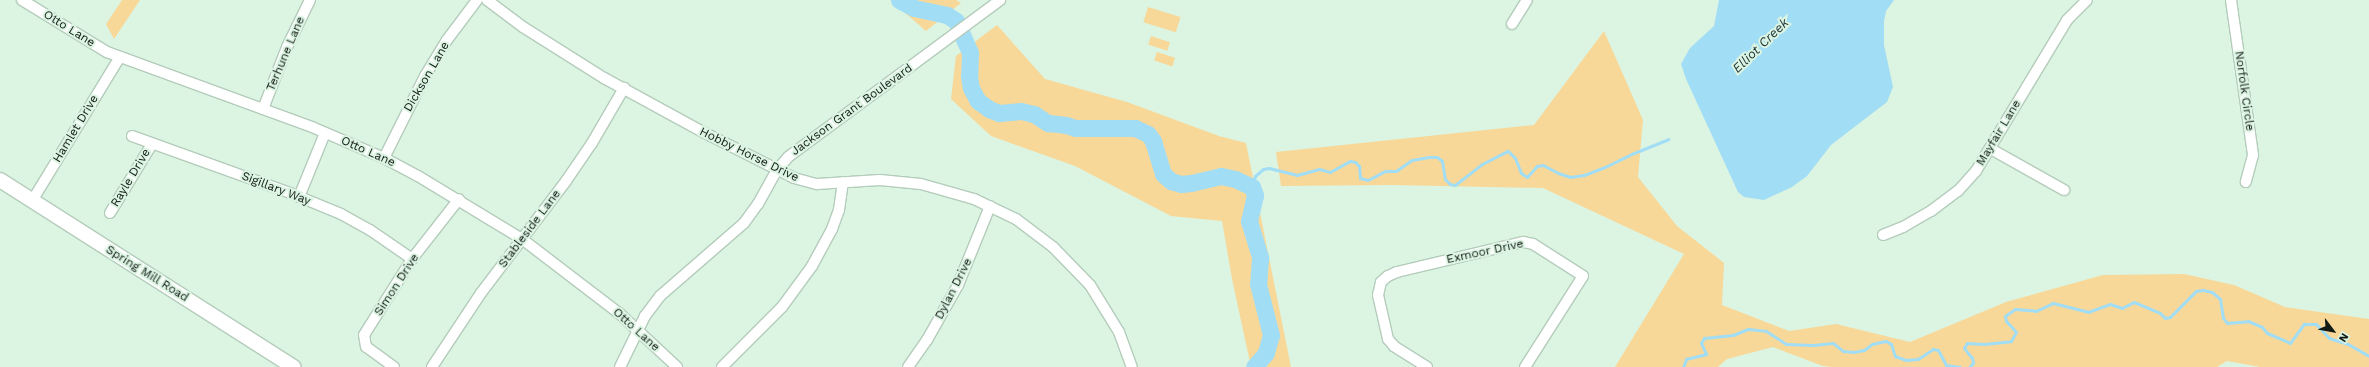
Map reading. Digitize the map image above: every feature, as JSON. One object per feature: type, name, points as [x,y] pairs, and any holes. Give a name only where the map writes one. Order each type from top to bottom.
[{"type":"street","name":"Otto Lane","points":[[22,0],[107,52],[325,133],[384,158],[460,200],[522,239],[638,330],[677,367]]},
{"type":"street","name":"Terhune Lane","points":[[263,109],[287,47],[310,0]]},
{"type":"street","name":"Dickson Lane","points":[[384,158],[425,76],[448,40],[477,0]]},
{"type":"street","name":"Hobby Horse Drive","points":[[487,0],[553,47],[624,88],[776,171],[800,180],[817,184],[880,180],[921,184],[955,193],[990,206],[1016,219],[1043,238],[1090,285],[1119,332],[1132,367]]},
{"type":"street","name":"Jackson Grant Boulevard","points":[[620,367],[638,330],[660,296],[744,223],[758,204],[776,171],[788,157],[1000,0]]},
{"type":"street","points":[[1512,24],[1527,0]]},
{"type":"street","name":"Mayfair Lane","points":[[1883,235],[1903,227],[1931,211],[1958,191],[1976,171],[1991,149],[2064,25],[2086,0]]},
{"type":"street","name":"Norfolk Circle","points":[[2231,0],[2253,155],[2246,182]]},
{"type":"street","name":"Hamlet Drive","points":[[32,201],[120,57]]},
{"type":"street","name":"Stableside Lane","points":[[432,367],[481,293],[588,149],[624,88]]},
{"type":"street","points":[[299,197],[325,133]]},
{"type":"street","name":"Sigillary Way","points":[[132,136],[299,197],[340,214],[370,230],[412,259]]},
{"type":"street","name":"Rayle Drive","points":[[110,213],[152,144]]},
{"type":"street","points":[[1991,149],[2064,190]]},
{"type":"street","name":"Spring Mill Road","points":[[0,180],[294,367]]},
{"type":"street","points":[[722,367],[782,307],[812,266],[832,229],[839,210],[843,182]]},
{"type":"street","name":"Simon Drive","points":[[394,367],[366,347],[364,336],[412,259],[460,200]]},
{"type":"street","name":"Dylan Drive","points":[[908,367],[927,340],[958,285],[990,206]]},
{"type":"street","name":"Exmoor Drive","points":[[1428,367],[1389,341],[1378,295],[1381,282],[1388,276],[1397,272],[1523,242],[1533,244],[1583,276],[1525,367]]},
{"type":"shaded area","points":[[122,0],[140,0],[114,39],[106,24]]},
{"type":"shaded area","points":[[890,0],[956,0],[961,3],[926,31]]},
{"type":"shaded area","points":[[1148,7],[1181,17],[1176,32],[1143,22]]},
{"type":"shaded area","points":[[997,25],[1045,79],[1127,102],[1219,136],[1246,143],[1291,367],[1251,367],[1232,279],[1222,221],[1171,216],[1075,166],[991,136],[951,99],[956,56]]},
{"type":"shaded area","points":[[1604,31],[1643,120],[1638,177],[1677,226],[1724,263],[1722,305],[1789,331],[1836,324],[1910,342],[2006,302],[2103,275],[2184,274],[2234,285],[2285,307],[2369,319],[2369,367],[2260,367],[2227,361],[2217,367],[1833,367],[1823,366],[1773,347],[1727,359],[1718,367],[1615,367],[1684,254],[1543,188],[1392,185],[1281,186],[1276,152],[1534,125]]},
{"type":"shaded area","points":[[1151,36],[1170,42],[1167,51],[1148,45]]},
{"type":"shaded area","points":[[1157,52],[1175,58],[1172,66],[1154,61]]},
{"type":"water","name":"Elliot Creek","points":[[1719,0],[1894,0],[1886,11],[1884,21],[1884,45],[1893,87],[1887,102],[1831,145],[1807,176],[1792,187],[1764,200],[1744,197],[1738,192],[1686,79],[1681,64],[1690,48],[1714,26]]},
{"type":"waterway","points":[[899,0],[914,8],[947,15],[956,21],[970,53],[969,76],[971,88],[978,101],[989,109],[999,113],[1021,111],[1034,114],[1048,123],[1066,125],[1075,128],[1135,128],[1148,134],[1153,141],[1163,174],[1171,181],[1181,184],[1221,176],[1235,179],[1252,187],[1255,195],[1249,221],[1260,258],[1258,284],[1271,335],[1266,353],[1254,367]]},
{"type":"waterway","points":[[1252,187],[1255,176],[1263,169],[1269,168],[1297,175],[1319,169],[1330,172],[1350,161],[1355,162],[1359,166],[1360,178],[1368,180],[1385,171],[1396,171],[1412,160],[1429,157],[1437,157],[1442,161],[1445,179],[1450,184],[1455,185],[1482,164],[1508,151],[1515,158],[1521,173],[1527,177],[1537,166],[1543,165],[1558,173],[1570,177],[1584,175],[1605,167],[1668,139]]},
{"type":"waterway","points":[[1969,367],[1973,363],[1972,358],[1964,348],[1967,343],[1984,344],[2011,341],[2016,332],[2006,321],[2005,316],[2015,309],[2036,311],[2053,303],[2088,312],[2110,304],[2122,308],[2134,302],[2160,313],[2165,318],[2170,317],[2196,291],[2203,290],[2212,292],[2220,299],[2223,318],[2227,323],[2248,321],[2262,327],[2267,333],[2290,343],[2304,324],[2316,324],[2329,338],[2348,344],[2369,356]]},
{"type":"waterway","points":[[1683,367],[1686,359],[1706,354],[1701,343],[1704,338],[1733,335],[1748,329],[1766,331],[1786,344],[1813,345],[1833,343],[1843,351],[1854,352],[1864,350],[1872,344],[1886,341],[1891,344],[1895,356],[1906,360],[1918,359],[1933,349],[1938,350],[1946,365],[1960,367]]}]
